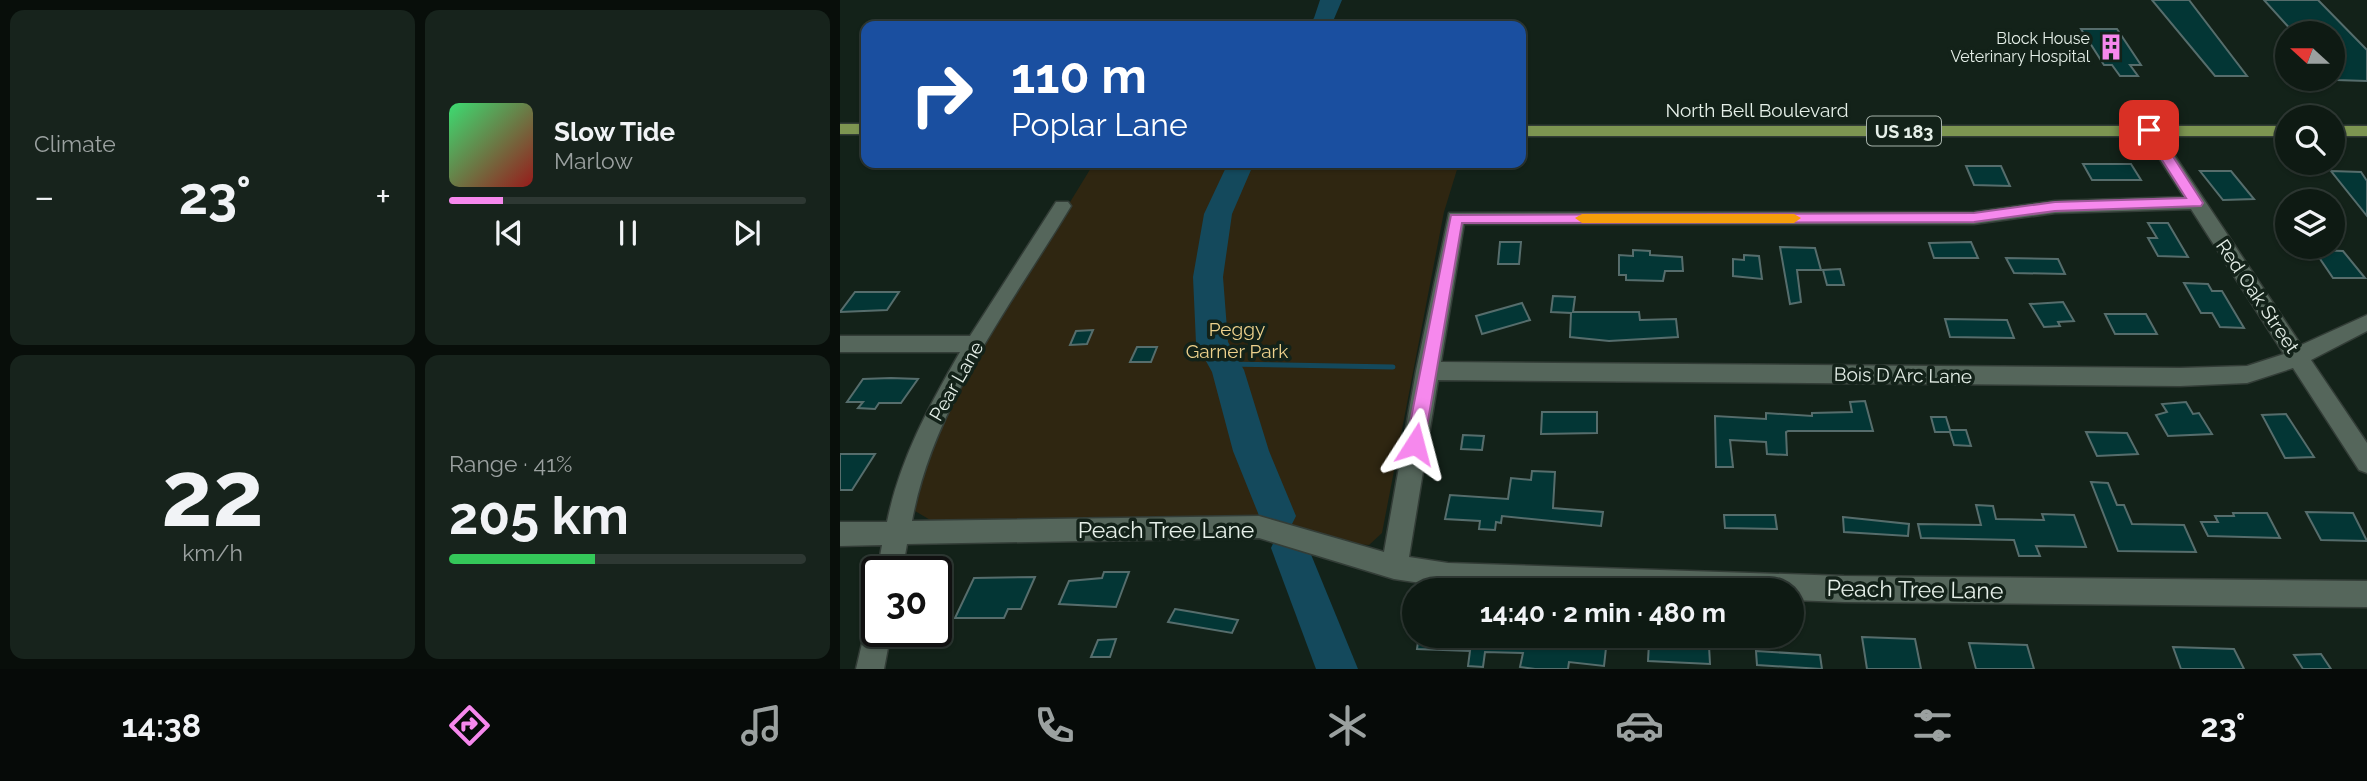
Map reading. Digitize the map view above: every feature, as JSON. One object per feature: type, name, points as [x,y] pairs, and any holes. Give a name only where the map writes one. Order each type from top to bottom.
[{"type":"main road","points":[[840,129],[861,130]]},
{"type":"main road","name":"North Bell Boulevard","points":[[1526,131],[2275,131]]},
{"type":"main road","points":[[2345,131],[2367,131]]},
{"type":"street","name":"Red Oak Street","points":[[2149,130],[2367,463]]},
{"type":"street","points":[[1394,567],[1456,218],[1974,218],[2055,207],[2196,203]]},
{"type":"street","name":"Pear Lane","points":[[892,556],[907,482],[927,431],[976,344],[1062,206]]},
{"type":"street","name":"Bois D Arc Lane","points":[[1427,371],[2180,377],[2264,371],[2298,357],[2344,331],[2367,323]]},
{"type":"street","points":[[840,344],[976,344]]},
{"type":"street","name":"Peach Tree Lane","points":[[840,534],[1259,527],[1394,567],[1448,575],[1844,589],[2367,594]]},
{"type":"street","points":[[870,669],[874,647]]},
{"type":"green space","name":"Peggy Garner Park","points":[[1091,168],[1457,168],[1444,212],[1382,533],[1369,545],[1356,544],[1266,517],[932,521],[915,511],[929,454],[983,344]]},
{"type":"building","points":[[2152,0],[2189,0],[2247,76],[2215,76]]},
{"type":"building","points":[[2264,0],[2318,0],[2339,21],[2283,21]]},
{"type":"building","points":[[2345,28],[2367,50],[2367,81],[2345,80]]},
{"type":"building","name":"Block House Veterinary Hospital","points":[[2081,29],[2117,29],[2141,65],[2130,65],[2138,76],[2120,76],[2112,65],[2104,65]]},
{"type":"building","points":[[2083,164],[2131,164],[2141,180],[2092,180]]},
{"type":"building","points":[[1966,166],[2001,166],[2010,186],[1974,185]]},
{"type":"building","points":[[2200,171],[2231,171],[2254,199],[2223,200]]},
{"type":"building","points":[[2345,171],[2361,172],[2367,181],[2367,216],[2334,175],[2345,175]]},
{"type":"building","points":[[2148,223],[2168,223],[2188,257],[2158,256],[2148,238],[2157,238]]},
{"type":"building","points":[[1500,242],[1521,242],[1519,264],[1498,264]]},
{"type":"building","points":[[1971,242],[1978,258],[1934,258],[1929,243]]},
{"type":"building","points":[[1780,247],[1815,248],[1821,270],[1797,270],[1801,302],[1790,304]]},
{"type":"building","points":[[1633,250],[1650,251],[1650,255],[1682,257],[1683,271],[1665,271],[1663,281],[1626,280],[1626,275],[1619,275],[1619,255],[1633,256]]},
{"type":"building","points":[[2345,253],[2365,278],[2333,278],[2320,259],[2345,259]]},
{"type":"building","points":[[1744,255],[1759,256],[1762,279],[1733,276],[1733,259],[1744,260]]},
{"type":"building","points":[[2006,258],[2058,259],[2065,274],[2014,273]]},
{"type":"building","points":[[1840,269],[1844,285],[1827,285],[1823,270]]},
{"type":"building","points":[[2184,283],[2208,284],[2212,291],[2222,291],[2244,328],[2220,327],[2212,313],[2201,313]]},
{"type":"building","points":[[855,292],[899,292],[887,310],[840,312]]},
{"type":"building","points":[[1553,296],[1575,297],[1573,312],[1639,312],[1640,320],[1676,319],[1678,337],[1609,341],[1570,337],[1571,313],[1551,312]]},
{"type":"building","points":[[2063,302],[2074,321],[2058,322],[2060,326],[2044,327],[2030,304]]},
{"type":"building","points":[[1522,303],[1530,320],[1482,334],[1476,316]]},
{"type":"building","points":[[2105,314],[2146,314],[2157,334],[2115,334]]},
{"type":"building","points":[[1945,319],[2007,320],[2014,338],[1950,337]]},
{"type":"building","points":[[1093,330],[1087,344],[1070,345],[1076,331]]},
{"type":"building","points":[[1137,347],[1157,347],[1151,362],[1130,362]]},
{"type":"building","points":[[863,379],[918,379],[901,403],[879,403],[875,409],[858,408],[863,402],[847,402]]},
{"type":"building","points":[[1865,401],[1873,431],[1788,431],[1787,455],[1767,454],[1766,442],[1730,440],[1733,467],[1716,467],[1715,416],[1766,419],[1766,413],[1812,416],[1812,413],[1852,412],[1850,402]]},
{"type":"building","points":[[2186,402],[2193,414],[2199,413],[2212,434],[2168,436],[2156,415],[2167,412],[2162,404]]},
{"type":"building","points":[[1542,412],[1597,412],[1597,433],[1541,434]]},
{"type":"building","points":[[2286,414],[2314,457],[2285,458],[2262,415]]},
{"type":"building","points":[[1931,417],[1946,417],[1950,430],[1966,430],[1971,446],[1954,445],[1950,432],[1935,432]]},
{"type":"building","points":[[2086,432],[2127,433],[2138,454],[2097,456]]},
{"type":"building","points":[[1463,435],[1484,436],[1482,450],[1461,449]]},
{"type":"building","points":[[840,454],[875,454],[852,490],[840,490]]},
{"type":"building","points":[[1532,471],[1555,472],[1553,508],[1603,512],[1601,526],[1502,516],[1501,523],[1496,522],[1495,530],[1479,529],[1480,521],[1445,519],[1450,495],[1508,499],[1511,478],[1531,480]]},
{"type":"building","points":[[2091,482],[2108,483],[2117,505],[2124,505],[2132,524],[2184,525],[2196,552],[2118,551]]},
{"type":"building","points":[[1976,505],[1993,506],[1996,519],[2044,520],[2042,514],[2074,515],[2086,547],[2036,546],[2040,556],[2019,556],[2014,540],[1921,538],[1918,524],[1981,525]]},
{"type":"building","points":[[2306,512],[2353,513],[2367,541],[2321,540]]},
{"type":"building","points":[[2233,513],[2267,513],[2280,538],[2208,536],[2201,522],[2218,522],[2215,516],[2234,516]]},
{"type":"building","points":[[1724,515],[1775,515],[1777,529],[1725,528]]},
{"type":"building","points":[[1843,517],[1909,524],[1908,536],[1844,532]]},
{"type":"building","points":[[1104,572],[1129,572],[1116,607],[1059,604],[1069,581],[1102,578]]},
{"type":"building","points":[[1035,577],[1021,609],[1008,609],[1004,618],[955,618],[974,578]]},
{"type":"building","points":[[1175,609],[1238,620],[1232,633],[1168,622]]},
{"type":"building","points":[[1862,637],[1915,639],[1921,669],[1867,669]]},
{"type":"building","points":[[1116,639],[1110,657],[1091,657],[1098,640]]},
{"type":"building","points":[[1969,643],[2027,645],[2034,669],[1976,669]]},
{"type":"building","points":[[2173,647],[2234,649],[2244,669],[2181,669]]},
{"type":"building","points":[[1606,648],[1604,666],[1569,662],[1568,669],[1520,667],[1523,653],[1485,652],[1483,667],[1468,666],[1470,651],[1417,649]]},
{"type":"building","points":[[1649,648],[1709,648],[1710,664],[1648,661]]},
{"type":"building","points":[[1756,651],[1820,655],[1822,669],[1757,665]]},
{"type":"building","points":[[2321,654],[2331,669],[2303,669],[2294,655]]},
{"type":"waterway","points":[[1324,21],[1331,0]]},
{"type":"waterway","points":[[1239,168],[1218,214],[1208,277],[1212,343],[1228,370],[1251,451],[1277,516]]},
{"type":"waterway","points":[[1225,364],[1393,367]]},
{"type":"waterway","points":[[1290,548],[1337,669]]},
{"type":"slow traffic","points":[[1582,218],[1794,218]]},
{"type":"place","name":"Block House Veterinary Hospital","points":[[2111,47]]},
{"type":"route","points":[[1415,444],[1452,228],[1456,218],[1974,218],[2055,207],[2196,203],[2149,130]]}]
